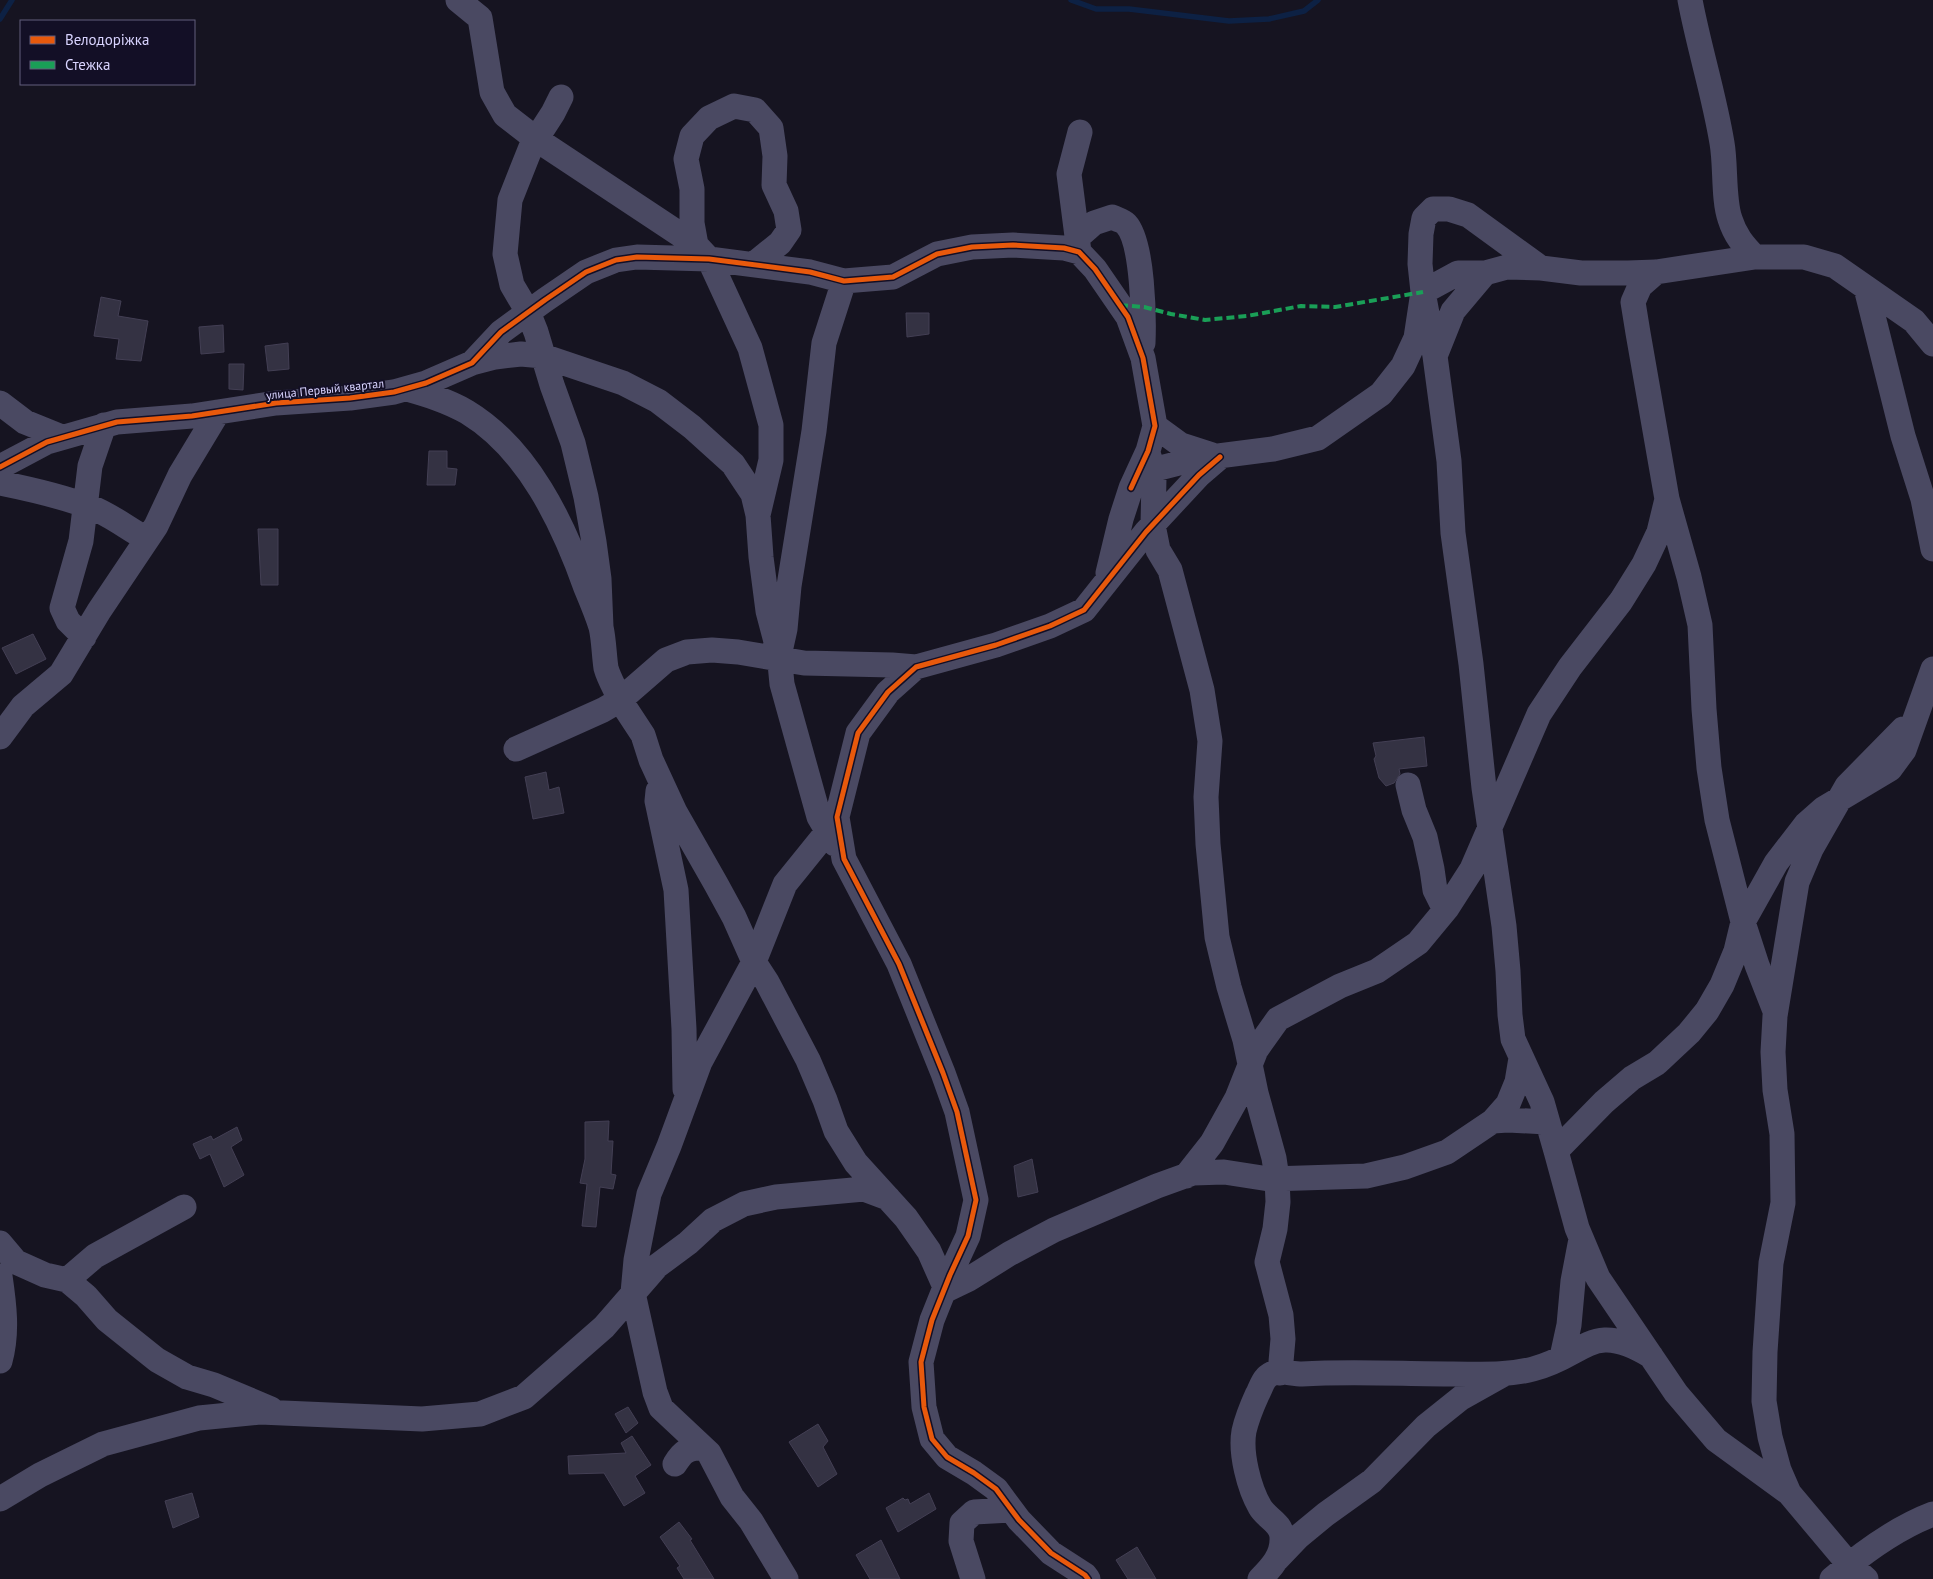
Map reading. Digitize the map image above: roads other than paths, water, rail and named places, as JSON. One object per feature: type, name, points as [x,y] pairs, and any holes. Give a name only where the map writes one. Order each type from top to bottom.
[{"type":"street","points":[[458,0],[479,9],[492,92],[505,115],[536,139],[702,252]]},
{"type":"street","points":[[1690,0],[1714,98],[1722,146],[1729,216],[1734,233],[1755,257]]},
{"type":"street","points":[[561,97],[531,147],[510,200],[505,254],[512,285],[528,312],[573,443],[586,498],[599,579],[601,627],[607,670],[620,700],[643,735],[651,760],[675,812],[734,917],[754,962],[767,982],[808,1060],[826,1100],[836,1131],[856,1163],[906,1218],[929,1250],[944,1289]]},
{"type":"street","points":[[754,264],[780,243],[789,230],[786,210],[774,185],[775,156],[771,128],[755,110],[734,106],[709,118],[692,136],[686,159],[692,189],[692,223],[702,252],[750,348],[771,425],[771,460],[758,515]]},
{"type":"street","points":[[1080,132],[1069,174],[1078,245],[1128,317],[1143,358],[1155,426],[1150,460],[1154,478],[1153,525],[1158,550],[1170,570],[1202,690],[1210,741],[1207,816],[1211,882],[1218,937],[1278,1178],[1275,1229],[1267,1262],[1281,1315],[1280,1373]]},
{"type":"street","points":[[1541,268],[1468,215],[1449,209],[1433,209],[1424,218],[1421,234],[1420,264],[1423,292],[1435,356],[1449,461],[1453,533],[1471,664],[1484,788],[1504,926],[1513,1039],[1542,1102],[1577,1228],[1598,1278],[1676,1393],[1716,1440],[1789,1493]]},
{"type":"street","points":[[1707,263],[1729,216]]},
{"type":"street","points":[[1078,245],[1094,223],[1112,217],[1126,223],[1135,242],[1144,307],[1143,358]]},
{"type":"street","name":"улица Первый квартал","points":[[0,467],[47,442],[117,422],[192,416],[276,403],[350,398],[426,383],[472,363],[501,332],[528,312],[586,272],[616,260],[702,252],[754,264],[810,272],[844,281],[893,276],[938,254],[972,247],[1013,245],[1064,248],[1078,245]]},
{"type":"street","points":[[1423,292],[1458,273],[1485,273],[1507,267],[1541,268],[1581,273],[1656,272],[1755,257],[1804,257],[1835,266],[1914,321],[1933,344]]},
{"type":"street","points":[[1656,272],[1640,286],[1633,302],[1667,499],[1689,577],[1700,625],[1709,768],[1717,820],[1743,922],[1756,965],[1775,1012]]},
{"type":"street","points":[[1435,356],[1453,311],[1485,273]]},
{"type":"street","points":[[779,656],[785,629],[789,586],[814,431],[824,343],[844,281]]},
{"type":"street","points":[[1866,288],[1904,436],[1923,499],[1933,549]]},
{"type":"street","points":[[1150,460],[1195,460],[1220,457],[1273,449],[1318,438],[1381,394],[1403,366],[1416,338],[1423,292]]},
{"type":"street","points":[[472,363],[495,357],[521,354],[543,356],[623,383],[658,401],[692,427],[733,464],[752,494],[758,515],[768,610],[779,656],[782,684],[819,817],[832,824],[844,859],[899,964],[957,1112],[976,1200],[968,1236],[932,1320],[921,1362],[924,1407],[932,1439],[947,1457],[974,1473],[996,1490],[1011,1510],[1051,1553],[1086,1579]]},
{"type":"street","points":[[407,388],[441,399],[467,412],[496,434],[517,456],[538,486],[557,521],[578,564],[601,627]]},
{"type":"street","points":[[0,403],[26,422],[62,437]]},
{"type":"street","points":[[0,737],[23,706],[61,674],[99,611],[156,526],[180,475],[218,412]]},
{"type":"street","points":[[84,637],[68,621],[62,608],[81,541],[87,506],[90,466],[104,425]]},
{"type":"street","points":[[1155,426],[1181,445],[1220,457]]},
{"type":"street","points":[[516,749],[534,739],[603,710],[620,700],[666,660],[687,652],[730,651],[779,656],[804,663],[892,664],[916,667],[996,645],[1050,626],[1084,610],[1153,525],[1199,475],[1220,457]]},
{"type":"street","points":[[1106,582],[1121,518],[1131,488],[1150,460]]},
{"type":"street","points":[[0,483],[33,490],[87,506],[110,516],[147,539]]},
{"type":"street","points":[[1186,1176],[1212,1143],[1237,1098],[1256,1050],[1278,1019],[1340,986],[1377,971],[1418,943],[1445,910],[1472,869],[1539,714],[1570,667],[1621,602],[1644,564],[1659,532],[1667,499]]},
{"type":"street","points":[[786,1579],[751,1522],[732,1496],[709,1453],[654,1415],[655,1392],[633,1293],[636,1260],[649,1194],[700,1062],[754,962],[785,884],[832,824],[858,733],[888,692],[916,667]]},
{"type":"street","points":[[1933,669],[1926,703],[1847,786],[1810,849],[1798,882],[1775,1012],[1773,1052],[1775,1090],[1782,1134],[1783,1203],[1771,1263],[1764,1401],[1772,1445],[1779,1470],[1789,1493],[1849,1574],[1891,1535],[1933,1514]]},
{"type":"street","points":[[661,779],[657,801],[676,890],[686,1098]]},
{"type":"street","points":[[1408,785],[1414,810],[1424,836],[1435,890],[1445,910]]},
{"type":"street","points":[[1556,1151],[1604,1102],[1632,1078],[1657,1063],[1689,1033],[1707,1011],[1722,985],[1736,950],[1743,922],[1776,863],[1801,831],[1823,809],[1840,798]]},
{"type":"street","points":[[944,1289],[1054,1230],[1157,1186],[1193,1173],[1224,1172],[1278,1178],[1366,1176],[1405,1167],[1447,1152],[1493,1121],[1508,1104],[1517,1082],[1521,1058]]},
{"type":"street","points":[[1493,1121],[1547,1122]]},
{"type":"street","points":[[0,1499],[40,1475],[103,1444],[199,1418],[260,1412],[422,1419],[480,1414],[524,1397],[604,1327],[656,1266],[688,1243],[713,1220],[744,1204],[776,1196],[864,1189],[888,1198]]},
{"type":"street","points":[[67,1280],[96,1256],[184,1207]]},
{"type":"street","points":[[1562,1358],[1569,1325],[1572,1281],[1582,1239]]},
{"type":"street","points":[[0,1243],[16,1262],[45,1275],[67,1280],[86,1296],[107,1320],[157,1360],[187,1377],[214,1385],[280,1412]]},
{"type":"street","points":[[0,1276],[5,1325],[0,1361]]},
{"type":"street","points":[[1277,1560],[1281,1548],[1282,1535],[1276,1523],[1261,1509],[1250,1484],[1245,1458],[1244,1432],[1252,1406],[1266,1377],[1275,1372],[1293,1374],[1331,1372],[1504,1374],[1552,1364],[1577,1348],[1600,1339],[1618,1340],[1651,1356]]},
{"type":"street","points":[[1260,1579],[1298,1537],[1372,1481],[1426,1426],[1461,1398],[1504,1374]]},
{"type":"street","points":[[675,1464],[682,1453],[693,1448],[703,1448]]},
{"type":"street","points":[[973,1579],[961,1541],[962,1522],[974,1512],[1011,1510]]},
{"type":"waterway","points":[[0,19],[12,0]]},
{"type":"waterway","points":[[1071,0],[1096,9],[1129,9],[1229,21],[1269,19],[1304,11],[1318,0]]}]
